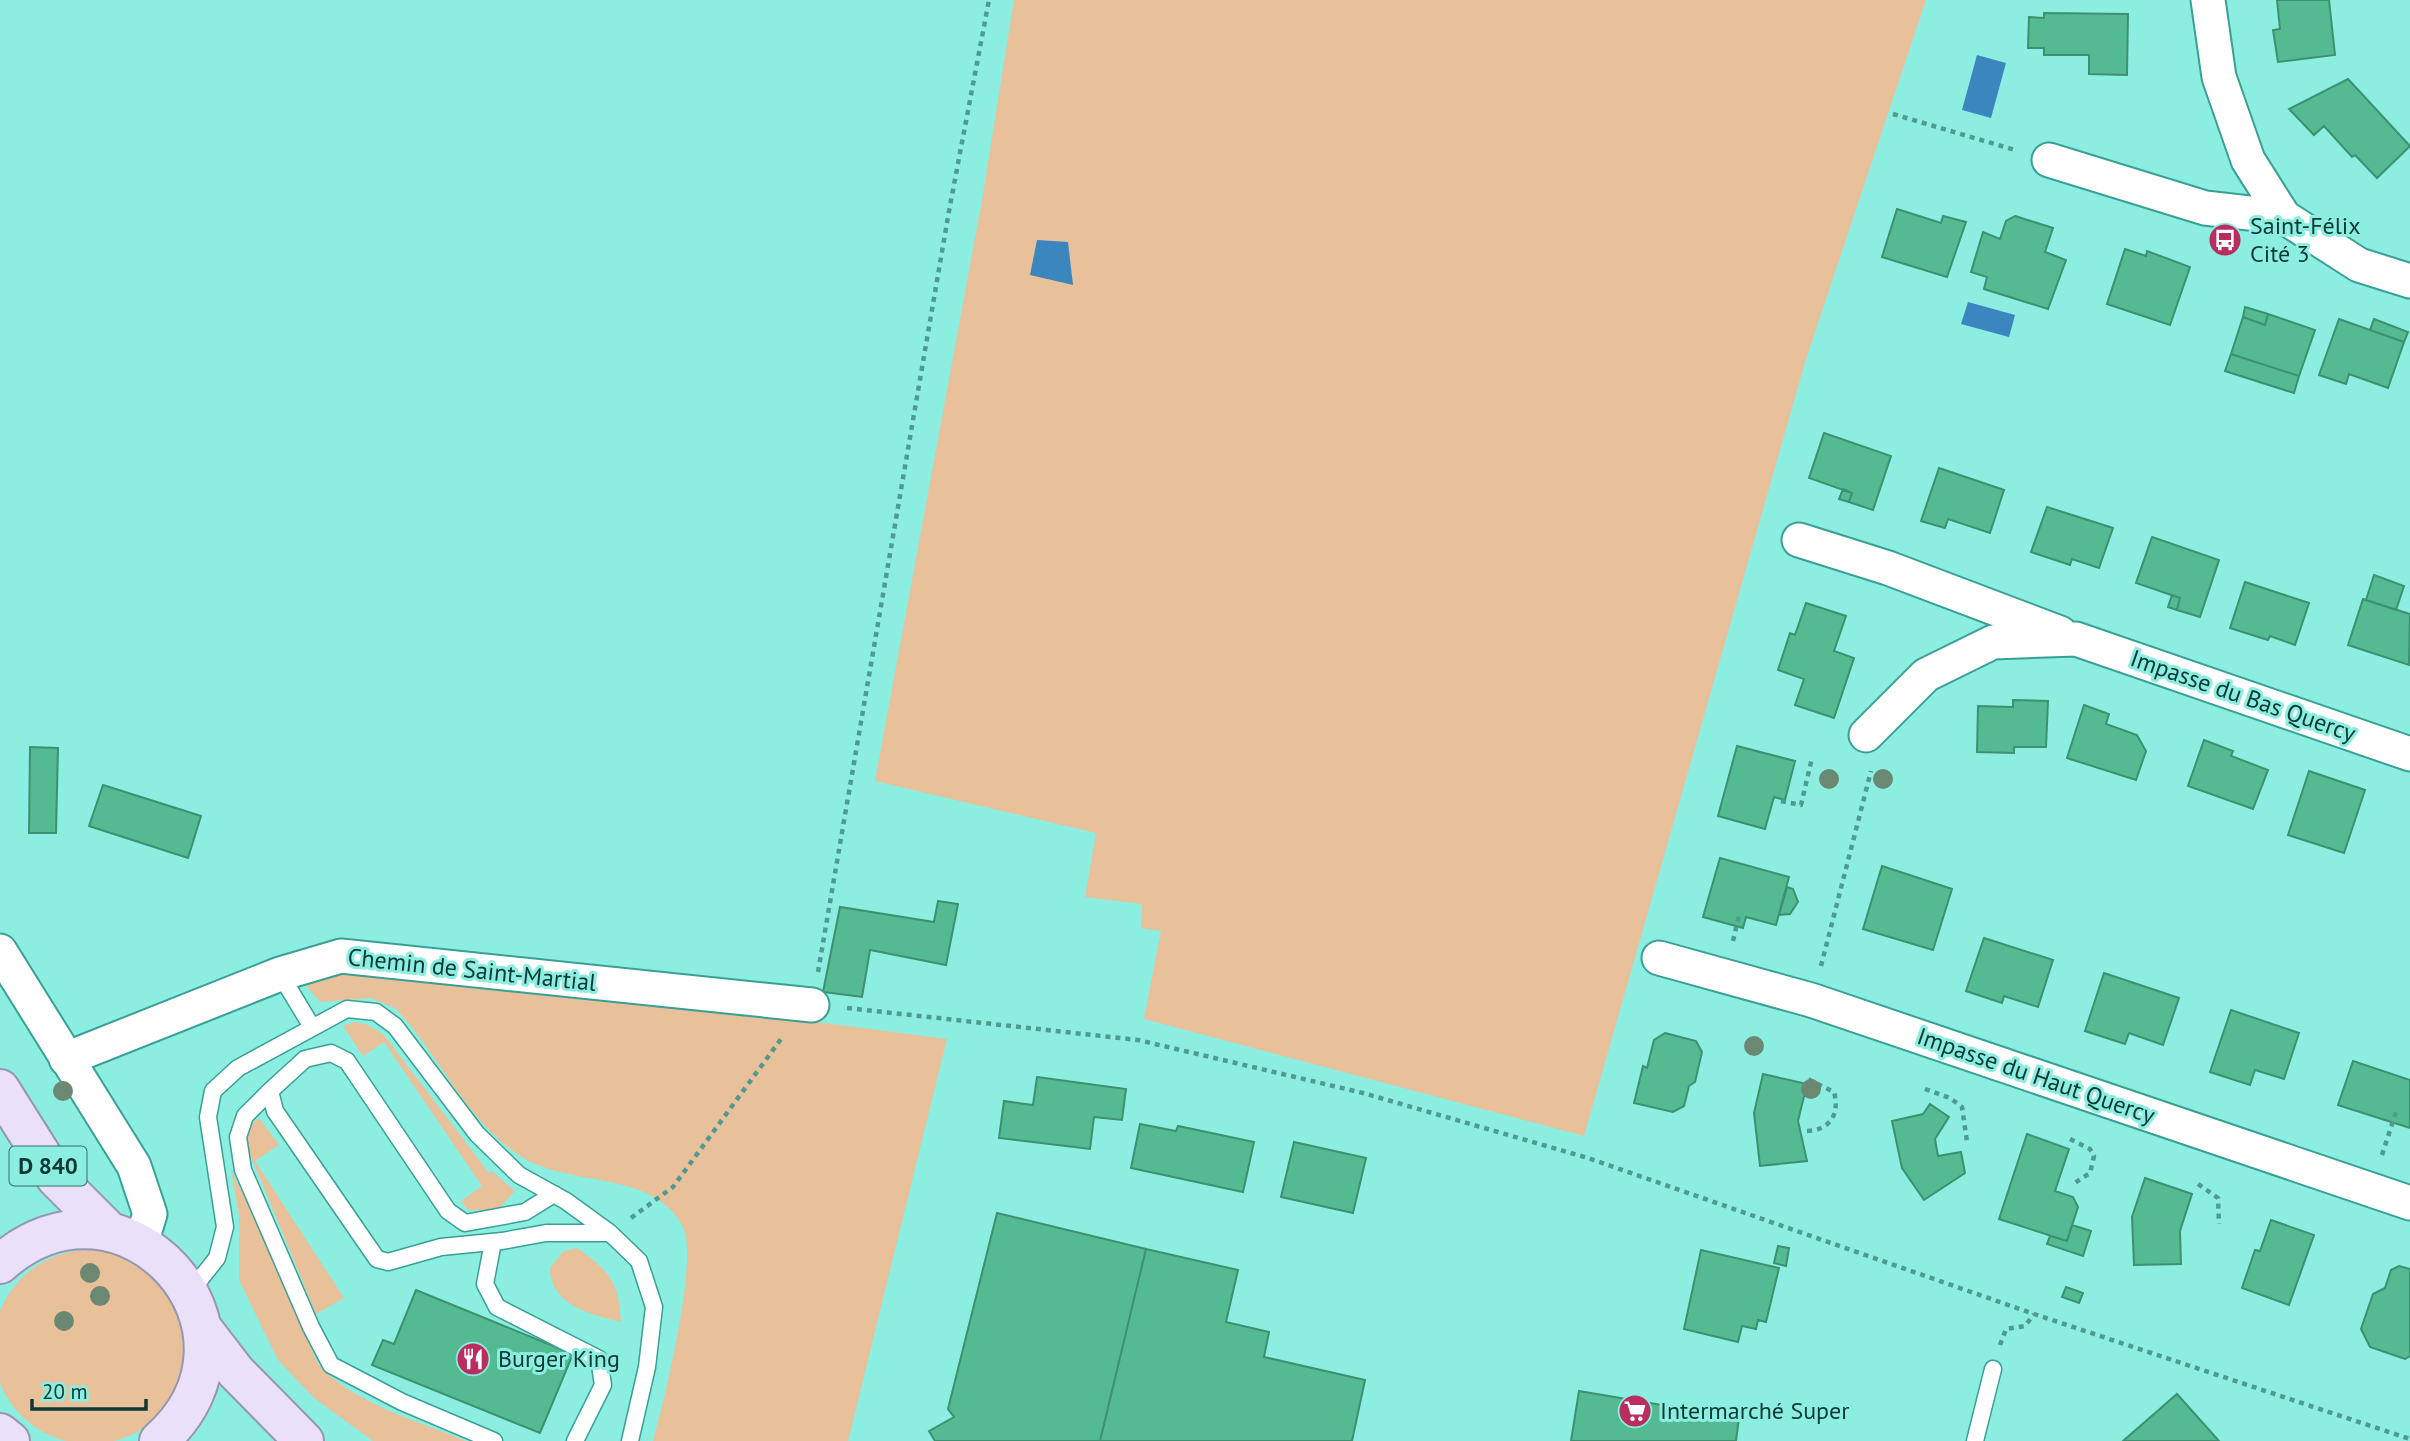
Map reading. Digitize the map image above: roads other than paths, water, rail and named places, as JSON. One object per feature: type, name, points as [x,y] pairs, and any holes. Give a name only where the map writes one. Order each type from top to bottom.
[{"type":"main road","name":"D 840","points":[[0,1089],[56,1178],[125,1237]]},
{"type":"main road","points":[[0,1264],[13,1252],[49,1234],[69,1230],[125,1237],[160,1255],[190,1292],[203,1329],[204,1351],[195,1394],[185,1413],[159,1441]]},
{"type":"main road","points":[[203,1329],[236,1372],[304,1441]]},
{"type":"main road","points":[[0,1433],[10,1441]]},
{"type":"street","points":[[2208,0],[2223,89],[2248,160],[2284,217],[2359,265],[2410,281]]},
{"type":"street","points":[[2049,160],[2205,208],[2284,217]]},
{"type":"street","name":"Impasse du Bas Quercy","points":[[1799,540],[1888,568],[2076,639],[2410,754]]},
{"type":"street","name":"Impasse du Bas Quercy","points":[[1866,735],[1926,675],[1993,642],[2076,639]]},
{"type":"street","points":[[0,951],[134,1166],[150,1214],[125,1237]]},
{"type":"street","name":"Chemin de Saint-Martial","points":[[66,1059],[280,974],[341,956],[804,1004]]},
{"type":"street","name":"Impasse du Haut Quercy","points":[[1659,958],[1811,1000],[2410,1203]]},
{"type":"lane","points":[[280,974],[312,1027]]},
{"type":"lane","points":[[190,1292],[217,1258],[225,1227],[208,1117],[213,1091],[237,1068],[347,1009],[376,1012],[395,1026],[477,1135],[519,1175],[554,1194],[610,1233],[639,1261],[654,1307],[647,1367],[630,1441]]},
{"type":"lane","points":[[494,1441],[402,1402],[331,1365],[311,1327],[243,1170],[237,1137],[245,1116],[305,1059],[331,1053],[347,1061],[448,1211],[465,1223],[525,1212],[554,1194]]},
{"type":"lane","points":[[270,1091],[275,1111],[377,1259],[388,1262],[441,1247],[559,1232],[610,1233]]},
{"type":"lane","points":[[493,1242],[485,1284],[496,1307],[599,1359],[603,1385],[575,1441]]},
{"type":"lane","points":[[1975,1441],[1993,1370]]},
{"type":"water","points":[[1977,55],[2006,63],[1991,118],[1962,110]]},
{"type":"water","points":[[1037,240],[1068,242],[1073,285],[1030,275]]},
{"type":"water","points":[[1968,302],[2015,315],[2009,337],[1961,324]]},
{"type":"place","name":"Saint-Félix Cité 3","points":[[2225,240]]},
{"type":"place","name":"Burger King","points":[[473,1359]]},
{"type":"place","name":"Intermarché Super","points":[[1635,1411]]}]
